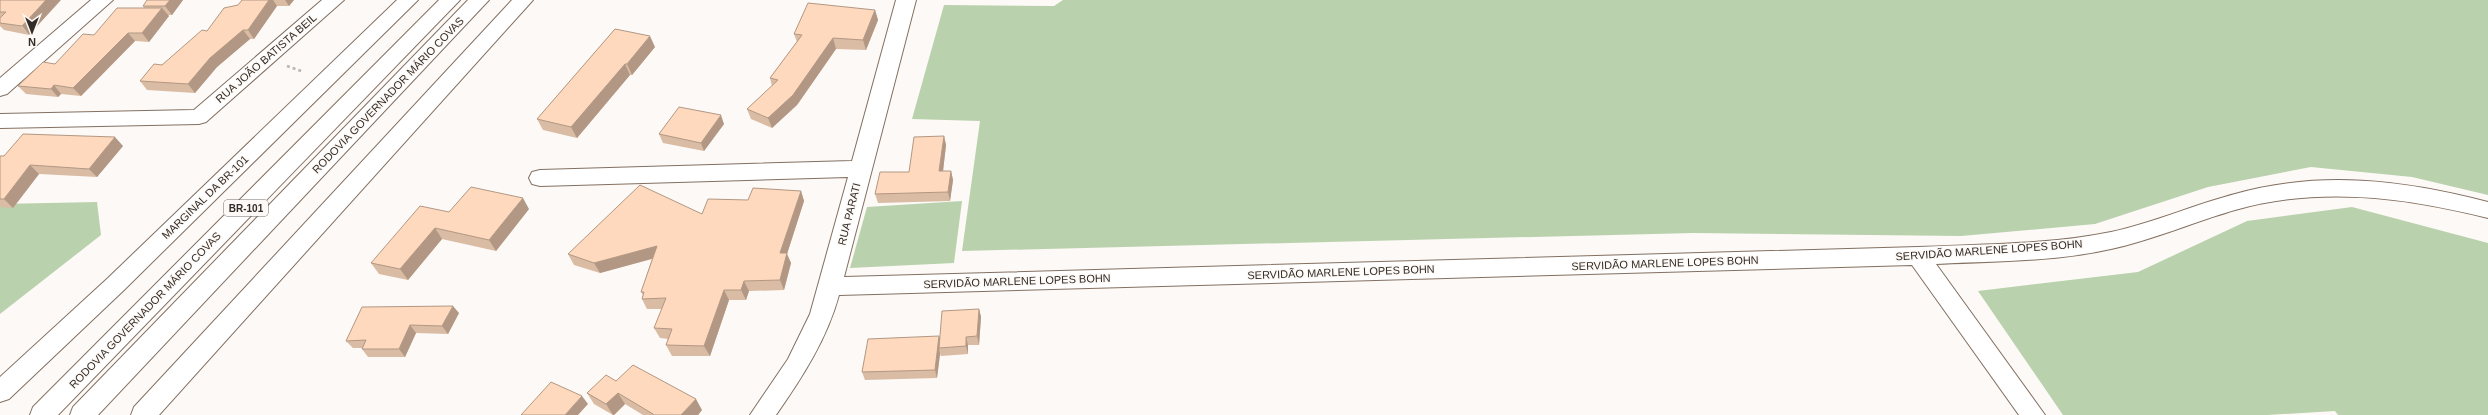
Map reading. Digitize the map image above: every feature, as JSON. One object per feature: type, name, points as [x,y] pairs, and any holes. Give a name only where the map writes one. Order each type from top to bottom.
[{"type":"main road","points":[[0,89],[103,0]]},
{"type":"main road","name":"RUA JOÃO BATISTA BEIL","points":[[0,121],[199,117],[334,0]]},
{"type":"main road","name":"MARGINAL DA BR-101","points":[[0,392],[116,284],[408,0]]},
{"type":"main road","name":"RODOVIA GOVERNADOR MÁRIO COVAS","points":[[42,415],[450,0]]},
{"type":"main road","name":"RODOVIA GOVERNADOR MÁRIO COVAS","points":[[82,415],[479,0]]},
{"type":"main road","points":[[143,415],[523,0]]},
{"type":"main road","name":"RUA PARATI","points":[[762,415],[797,366],[822,314],[831,286],[906,0]]},
{"type":"main road","points":[[540,178],[861,169]]},
{"type":"main road","name":"SERVIDÃO MARLENE LOPES BOHN","points":[[831,286],[1918,256],[2029,250],[2093,244],[2135,234],[2236,202],[2302,187],[2340,185],[2391,189],[2488,210]]},
{"type":"main road","points":[[1918,256],[2033,415]]},
{"type":"path","points":[[271,54],[291,69],[328,79]]},
{"type":"green space","points":[[1063,0],[2488,0],[2488,195],[2412,177],[2311,167],[2208,187],[2095,224],[1961,236],[1693,233],[962,251],[980,121],[912,119],[944,5],[1054,6]]},
{"type":"green space","points":[[962,201],[954,263],[850,268],[867,207]]},
{"type":"green space","points":[[97,202],[101,235],[0,314],[0,204]]},
{"type":"green space","points":[[2352,207],[2488,243],[2488,415],[2338,415],[2335,411],[2267,415],[2063,415],[1978,291],[2138,272],[2247,221]]},
{"type":"building","points":[[0,0],[46,0],[22,26],[0,23],[0,18],[6,12],[0,12]]},
{"type":"building","points":[[147,0],[170,0],[165,6],[143,6]]},
{"type":"building","points":[[242,0],[269,0],[248,30],[243,30],[210,58],[188,84],[140,81],[154,64],[162,65],[202,30],[207,31],[224,8],[238,5]]},
{"type":"building","points":[[808,3],[875,10],[863,40],[833,38],[793,95],[768,118],[747,109],[778,80],[770,78],[802,35],[794,34]]},
{"type":"building","points":[[117,8],[162,8],[142,33],[128,33],[73,88],[54,85],[51,89],[18,86],[43,62],[55,64],[83,34],[94,35]]},
{"type":"building","points":[[615,29],[650,36],[571,127],[537,119]]},
{"type":"building","points":[[679,107],[721,115],[701,143],[659,134]]},
{"type":"building","points":[[23,134],[115,137],[89,169],[30,165],[4,199],[0,199],[0,156],[4,156]]},
{"type":"building","points":[[944,136],[939,171],[951,171],[948,192],[875,194],[880,172],[909,172],[914,137]]},
{"type":"building","points":[[640,185],[702,214],[708,199],[748,200],[753,188],[801,191],[780,253],[787,253],[780,280],[744,281],[741,290],[724,290],[704,346],[666,345],[672,329],[654,328],[666,298],[642,299],[644,292],[641,292],[657,246],[594,263],[568,254]]},
{"type":"building","points":[[471,187],[523,198],[489,240],[435,228],[400,269],[371,263],[420,206],[449,212]]},
{"type":"building","points":[[453,306],[442,326],[410,325],[399,349],[362,349],[366,340],[346,341],[362,307]]},
{"type":"building","points":[[979,309],[977,336],[966,337],[966,346],[939,348],[942,311]]},
{"type":"building","points":[[939,336],[935,370],[862,372],[868,339]]},
{"type":"building","points":[[633,365],[696,399],[681,415],[653,415],[618,393],[606,404],[587,393],[606,375],[616,381]]},
{"type":"building","points":[[551,382],[582,396],[565,415],[521,415]]}]
